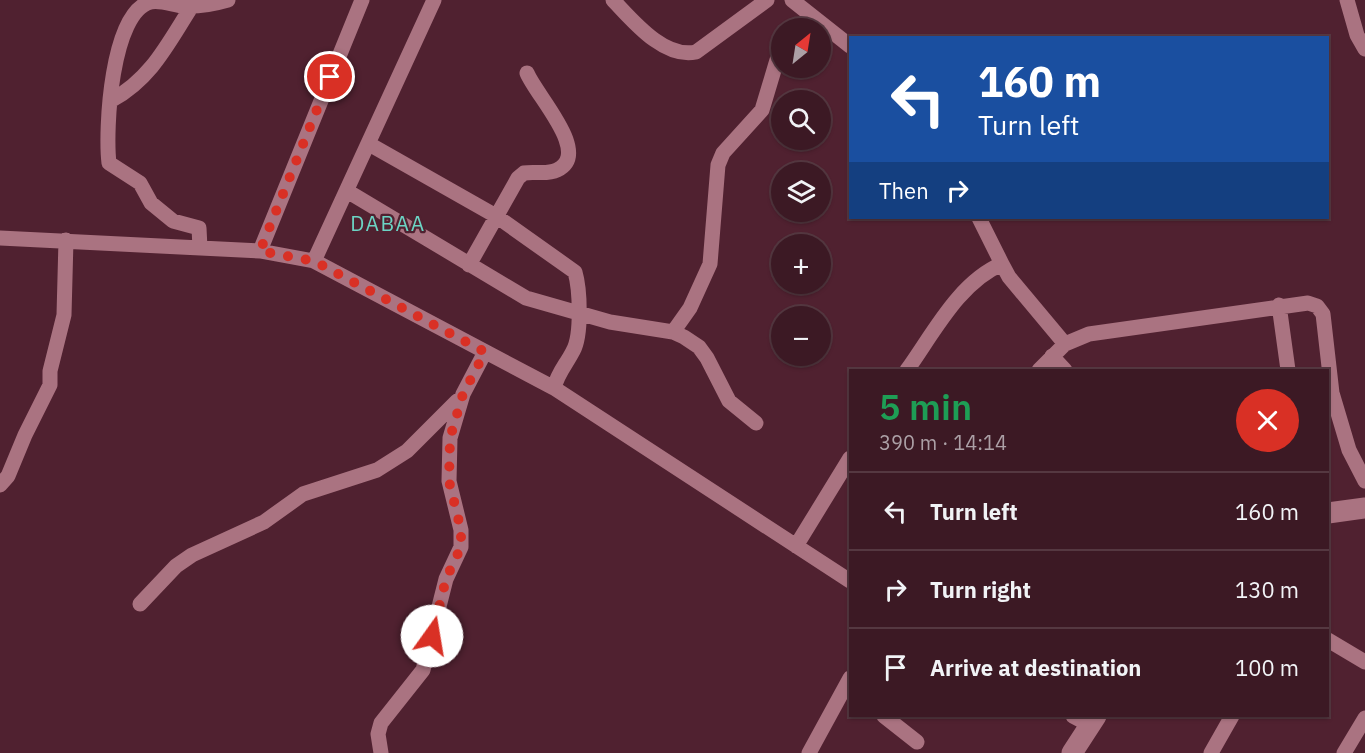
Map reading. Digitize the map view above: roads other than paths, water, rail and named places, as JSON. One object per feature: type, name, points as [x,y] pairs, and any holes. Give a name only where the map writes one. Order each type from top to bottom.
[{"type":"street","points":[[200,248],[199,228],[173,221],[151,202],[140,183],[110,163],[116,57],[121,39],[139,10],[154,1],[192,6],[228,0]]},
{"type":"street","points":[[260,251],[362,0]]},
{"type":"street","points":[[613,0],[665,46],[688,54],[696,52],[767,0]]},
{"type":"street","points":[[1347,0],[1357,35],[1365,49]]},
{"type":"street","points":[[797,1],[811,18]]},
{"type":"street","points":[[314,261],[369,144],[428,2]]},
{"type":"street","points":[[112,100],[132,89],[147,74],[192,6]]},
{"type":"street","points":[[831,34],[849,45]]},
{"type":"street","points":[[469,266],[496,216],[524,173],[547,173],[558,170],[568,162],[571,151],[567,137],[527,73]]},
{"type":"street","points":[[673,332],[690,308],[710,264],[715,211],[713,201],[718,165],[723,153],[762,110],[772,78]]},
{"type":"street","points":[[369,144],[496,216],[575,272],[578,339],[573,353],[557,375],[554,388]]},
{"type":"street","points":[[346,191],[526,298],[610,322],[673,332],[699,347],[729,401],[756,423]]},
{"type":"street","points":[[980,219],[1009,277],[1065,344]]},
{"type":"street","points":[[0,238],[260,251],[314,261],[554,388],[849,580]]},
{"type":"street","points":[[0,485],[8,476],[24,435],[51,385],[50,371],[64,315],[66,240]]},
{"type":"street","points":[[908,369],[956,301],[990,269],[1002,264]]},
{"type":"street","points":[[1040,369],[1065,344],[1089,334],[1279,305],[1308,303],[1317,306],[1323,314],[1332,393],[1349,450],[1365,481]]},
{"type":"street","points":[[1279,305],[1288,369]]},
{"type":"street","points":[[381,753],[378,734],[381,723],[423,670],[446,579],[461,547],[461,530],[449,481],[450,438],[463,394],[485,352]]},
{"type":"street","points":[[1052,356],[1064,369]]},
{"type":"street","points":[[140,604],[176,566],[192,555],[264,522],[303,494],[377,470],[407,451],[463,394]]},
{"type":"street","points":[[796,546],[849,460]]},
{"type":"street","points":[[1329,513],[1365,508]]},
{"type":"street","points":[[1329,641],[1365,662]]},
{"type":"street","points":[[808,753],[849,685]]},
{"type":"street","points":[[885,717],[917,742]]},
{"type":"street","points":[[1211,753],[1231,717]]},
{"type":"street","points":[[1344,753],[1365,718]]},
{"type":"street","points":[[1072,753],[1086,719]]},
{"type":"district","name":"DABAA","points":[[388,223]]}]
